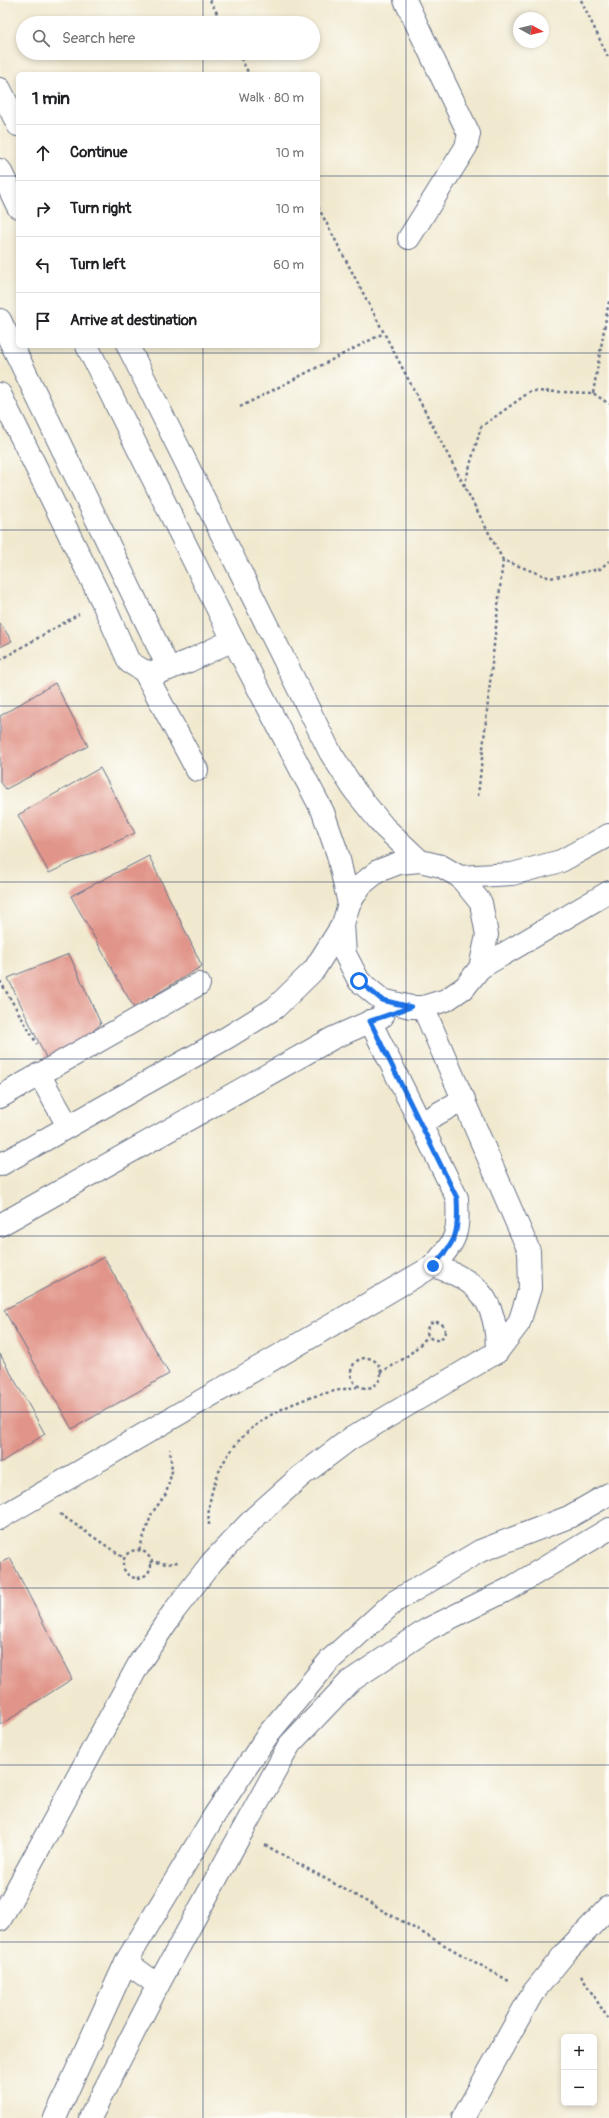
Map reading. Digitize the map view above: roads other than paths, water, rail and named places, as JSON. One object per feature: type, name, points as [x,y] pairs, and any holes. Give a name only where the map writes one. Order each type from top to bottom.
[{"type":"street","points":[[405,0],[469,134],[466,147],[409,238]]},
{"type":"street","points":[[0,89],[16,121]]},
{"type":"street","points":[[0,170],[16,203]]},
{"type":"street","points":[[0,320],[169,669]]},
{"type":"street","points":[[88,348],[233,640],[323,812],[338,855],[349,904]]},
{"type":"street","points":[[129,348],[330,752],[355,791],[384,827],[420,862]]},
{"type":"street","points":[[0,394],[102,601],[129,662],[144,671],[158,673],[233,640]]},
{"type":"street","points":[[144,671],[197,770]]},
{"type":"street","points":[[460,877],[512,874],[561,861],[609,835]]},
{"type":"street","points":[[0,1165],[228,1037],[275,1008],[314,970],[343,924],[349,904],[361,885],[378,871],[399,863],[420,862],[442,866],[460,877],[481,903],[487,935],[480,968]]},
{"type":"street","points":[[0,1225],[333,1038],[370,1021],[446,1000],[465,987],[480,968],[609,892]]},
{"type":"street","points":[[343,924],[345,954],[359,981],[382,1000],[417,1007]]},
{"type":"street","points":[[0,1097],[199,984]]},
{"type":"street","points":[[0,1920],[140,1662],[174,1611],[212,1562],[261,1512],[301,1476],[350,1439],[497,1352],[519,1323],[530,1288],[529,1251],[464,1100],[417,1007]]},
{"type":"street","points":[[0,1518],[433,1266],[450,1248],[459,1223],[457,1198],[370,1021]]},
{"type":"street","points":[[45,1071],[68,1126]]},
{"type":"street","points":[[420,1123],[464,1100]]},
{"type":"street","points":[[433,1266],[455,1273],[475,1286],[490,1305],[497,1328],[497,1352]]},
{"type":"street","points":[[55,2118],[126,1962],[214,1816],[269,1733],[330,1660],[394,1602],[474,1555],[569,1517],[609,1494]]},
{"type":"street","points":[[90,2118],[158,1985],[290,1744],[350,1682],[428,1629],[511,1588],[609,1529]]},
{"type":"street","points":[[463,2118],[532,1994],[566,1952],[609,1907]]},
{"type":"street","points":[[126,1962],[158,1985]]}]
